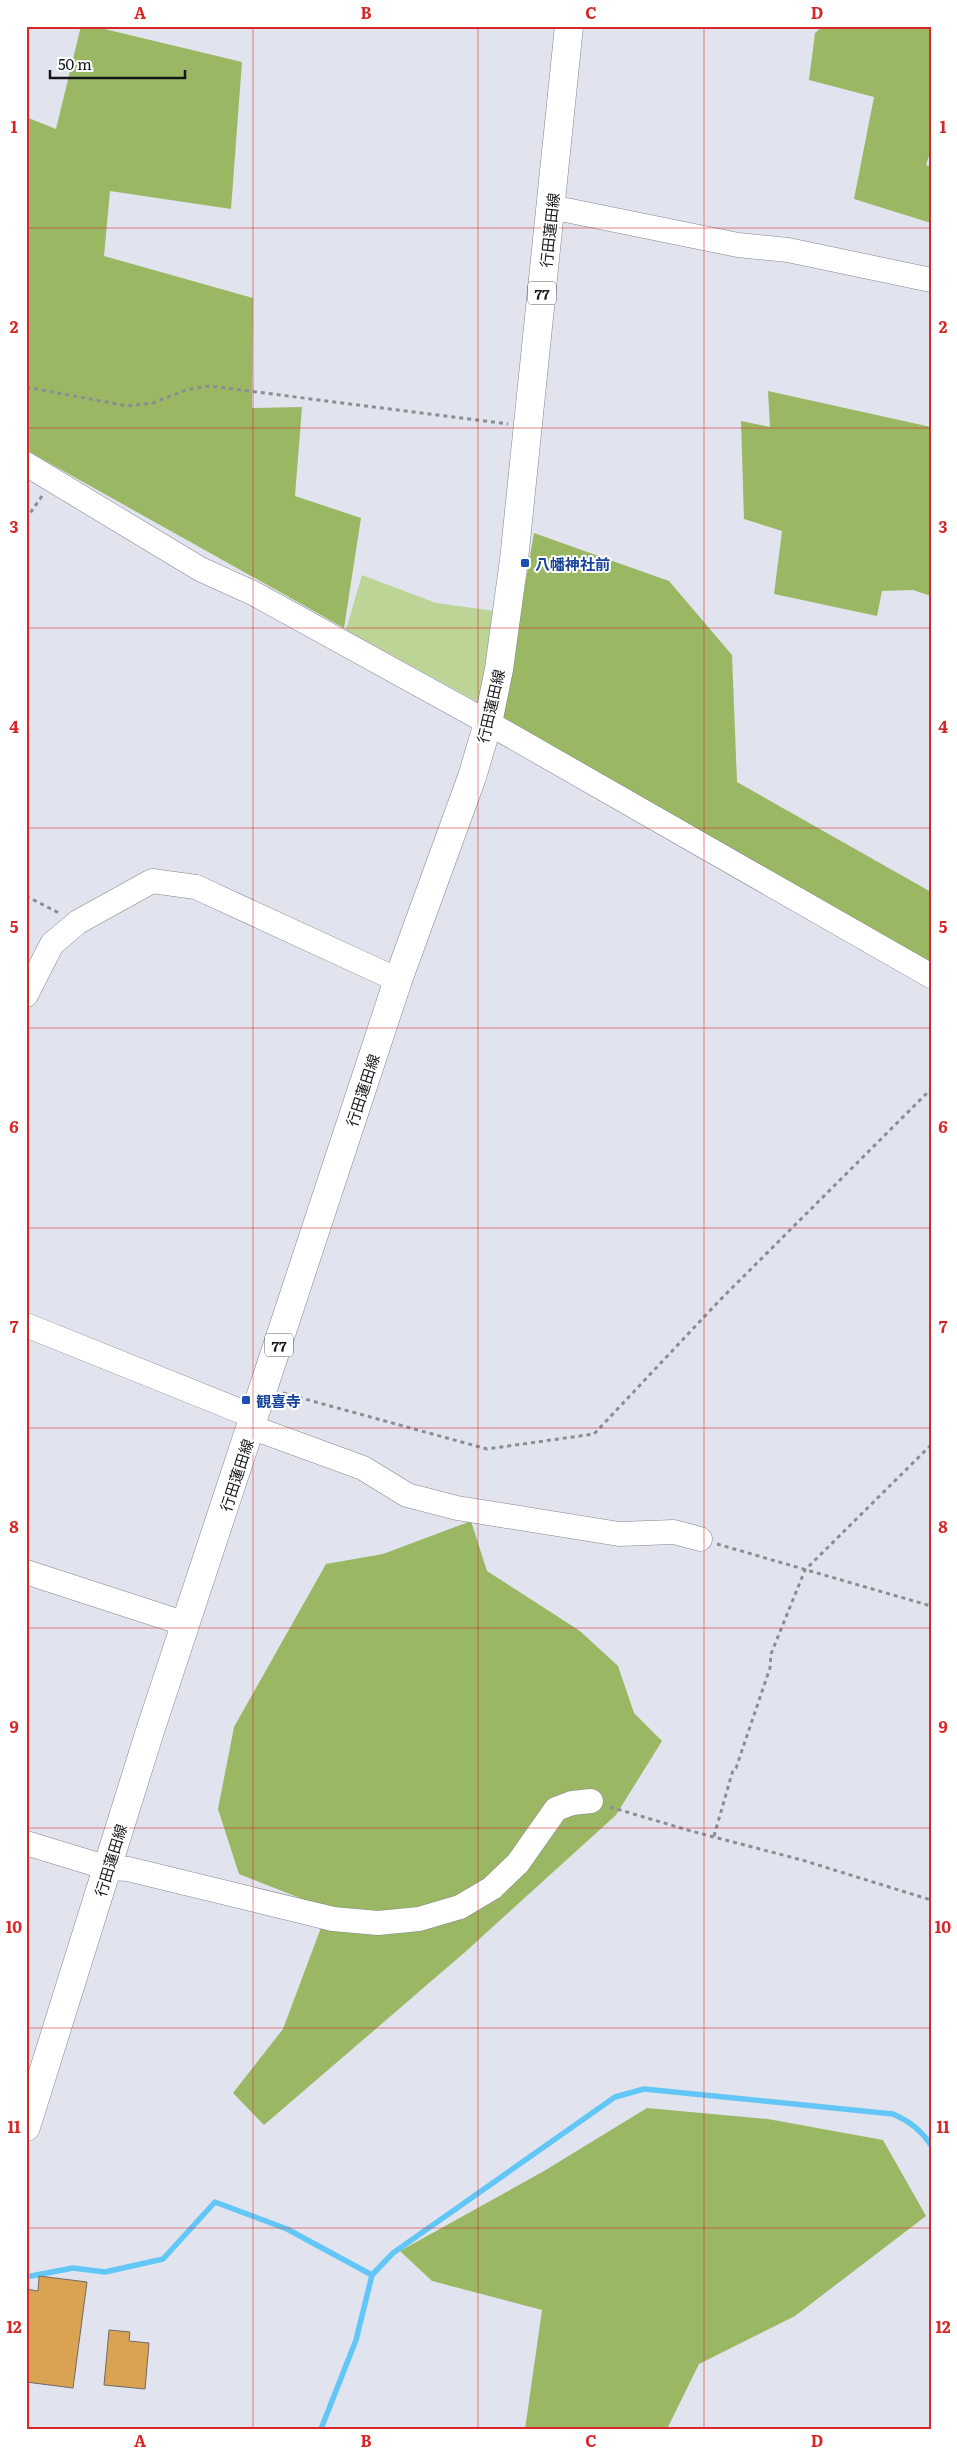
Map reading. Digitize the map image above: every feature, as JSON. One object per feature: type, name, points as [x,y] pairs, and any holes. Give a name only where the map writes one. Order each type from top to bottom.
[{"type":"main road","name":"行田蓮田線","points":[[26,2127],[186,1624],[398,980],[472,778],[488,723],[507,619],[552,207],[565,27]]},
{"type":"street","points":[[552,207],[738,245],[788,250],[931,280]]},
{"type":"street","points":[[26,464],[54,479],[200,569],[253,593],[488,723],[931,976]]},
{"type":"street","points":[[26,995],[52,944],[78,922],[152,881],[196,887],[398,980]]},
{"type":"street","points":[[26,1324],[363,1468],[406,1495],[457,1508],[619,1534],[674,1532],[700,1539]]},
{"type":"street","points":[[26,1572],[186,1624]]},
{"type":"street","points":[[26,1844],[108,1868],[128,1869],[333,1919],[378,1923],[419,1919],[460,1906],[492,1888],[518,1863],[556,1809],[572,1803],[591,1801]]},
{"type":"path","points":[[26,387],[127,406],[153,403],[186,390],[209,386],[528,427]]},
{"type":"path","points":[[26,519],[54,479]]},
{"type":"path","points":[[26,896],[78,922]]},
{"type":"path","points":[[264,1388],[486,1449],[594,1434],[720,1300],[931,1089]]},
{"type":"path","points":[[714,1836],[733,1770],[736,1768],[770,1668],[771,1654],[805,1570],[931,1445]]},
{"type":"path","points":[[700,1539],[931,1606]]},
{"type":"path","points":[[591,1801],[802,1860],[931,1900]]},
{"type":"green space","points":[[81,26],[92,26],[242,62],[231,209],[110,191],[104,256],[253,298],[252,408],[302,407],[295,496],[361,518],[344,628],[26,450],[26,117],[56,129]]},
{"type":"green space","points":[[823,26],[931,26],[931,150],[926,165],[931,167],[931,223],[854,199],[874,97],[809,80],[815,33]]},
{"type":"green space","points":[[768,391],[931,427],[931,596],[913,590],[882,591],[877,616],[774,594],[782,531],[744,519],[741,421],[770,427]]},
{"type":"green space","points":[[534,533],[669,581],[732,655],[737,782],[931,892],[931,966],[502,719]]},
{"type":"green space","points":[[362,575],[436,603],[495,611],[481,700],[478,702],[346,630]]},
{"type":"green space","points":[[471,1521],[487,1571],[580,1631],[618,1666],[634,1713],[662,1741],[616,1815],[464,1953],[264,2125],[233,2093],[283,2029],[328,1909],[239,1874],[218,1809],[234,1727],[326,1564],[383,1554]]},
{"type":"green space","points":[[647,2108],[768,2119],[883,2140],[926,2216],[795,2316],[699,2364],[667,2429],[525,2429],[542,2310],[432,2281],[400,2251],[544,2171]]},
{"type":"building","points":[[39,2276],[87,2282],[73,2388],[26,2382],[26,2289],[38,2291]]},
{"type":"building","points":[[109,2330],[130,2332],[129,2341],[149,2343],[145,2389],[104,2385]]},
{"type":"waterway","points":[[321,2429],[356,2340],[372,2275],[393,2253],[615,2097],[644,2089],[893,2114],[915,2126],[931,2145]]},
{"type":"waterway","points":[[26,2277],[73,2268],[105,2272],[163,2259],[215,2202],[287,2229],[372,2275]]},
{"type":"place","name":"八幡神社前","points":[[525,563]]},
{"type":"place","name":"観喜寺","points":[[246,1400]]}]
